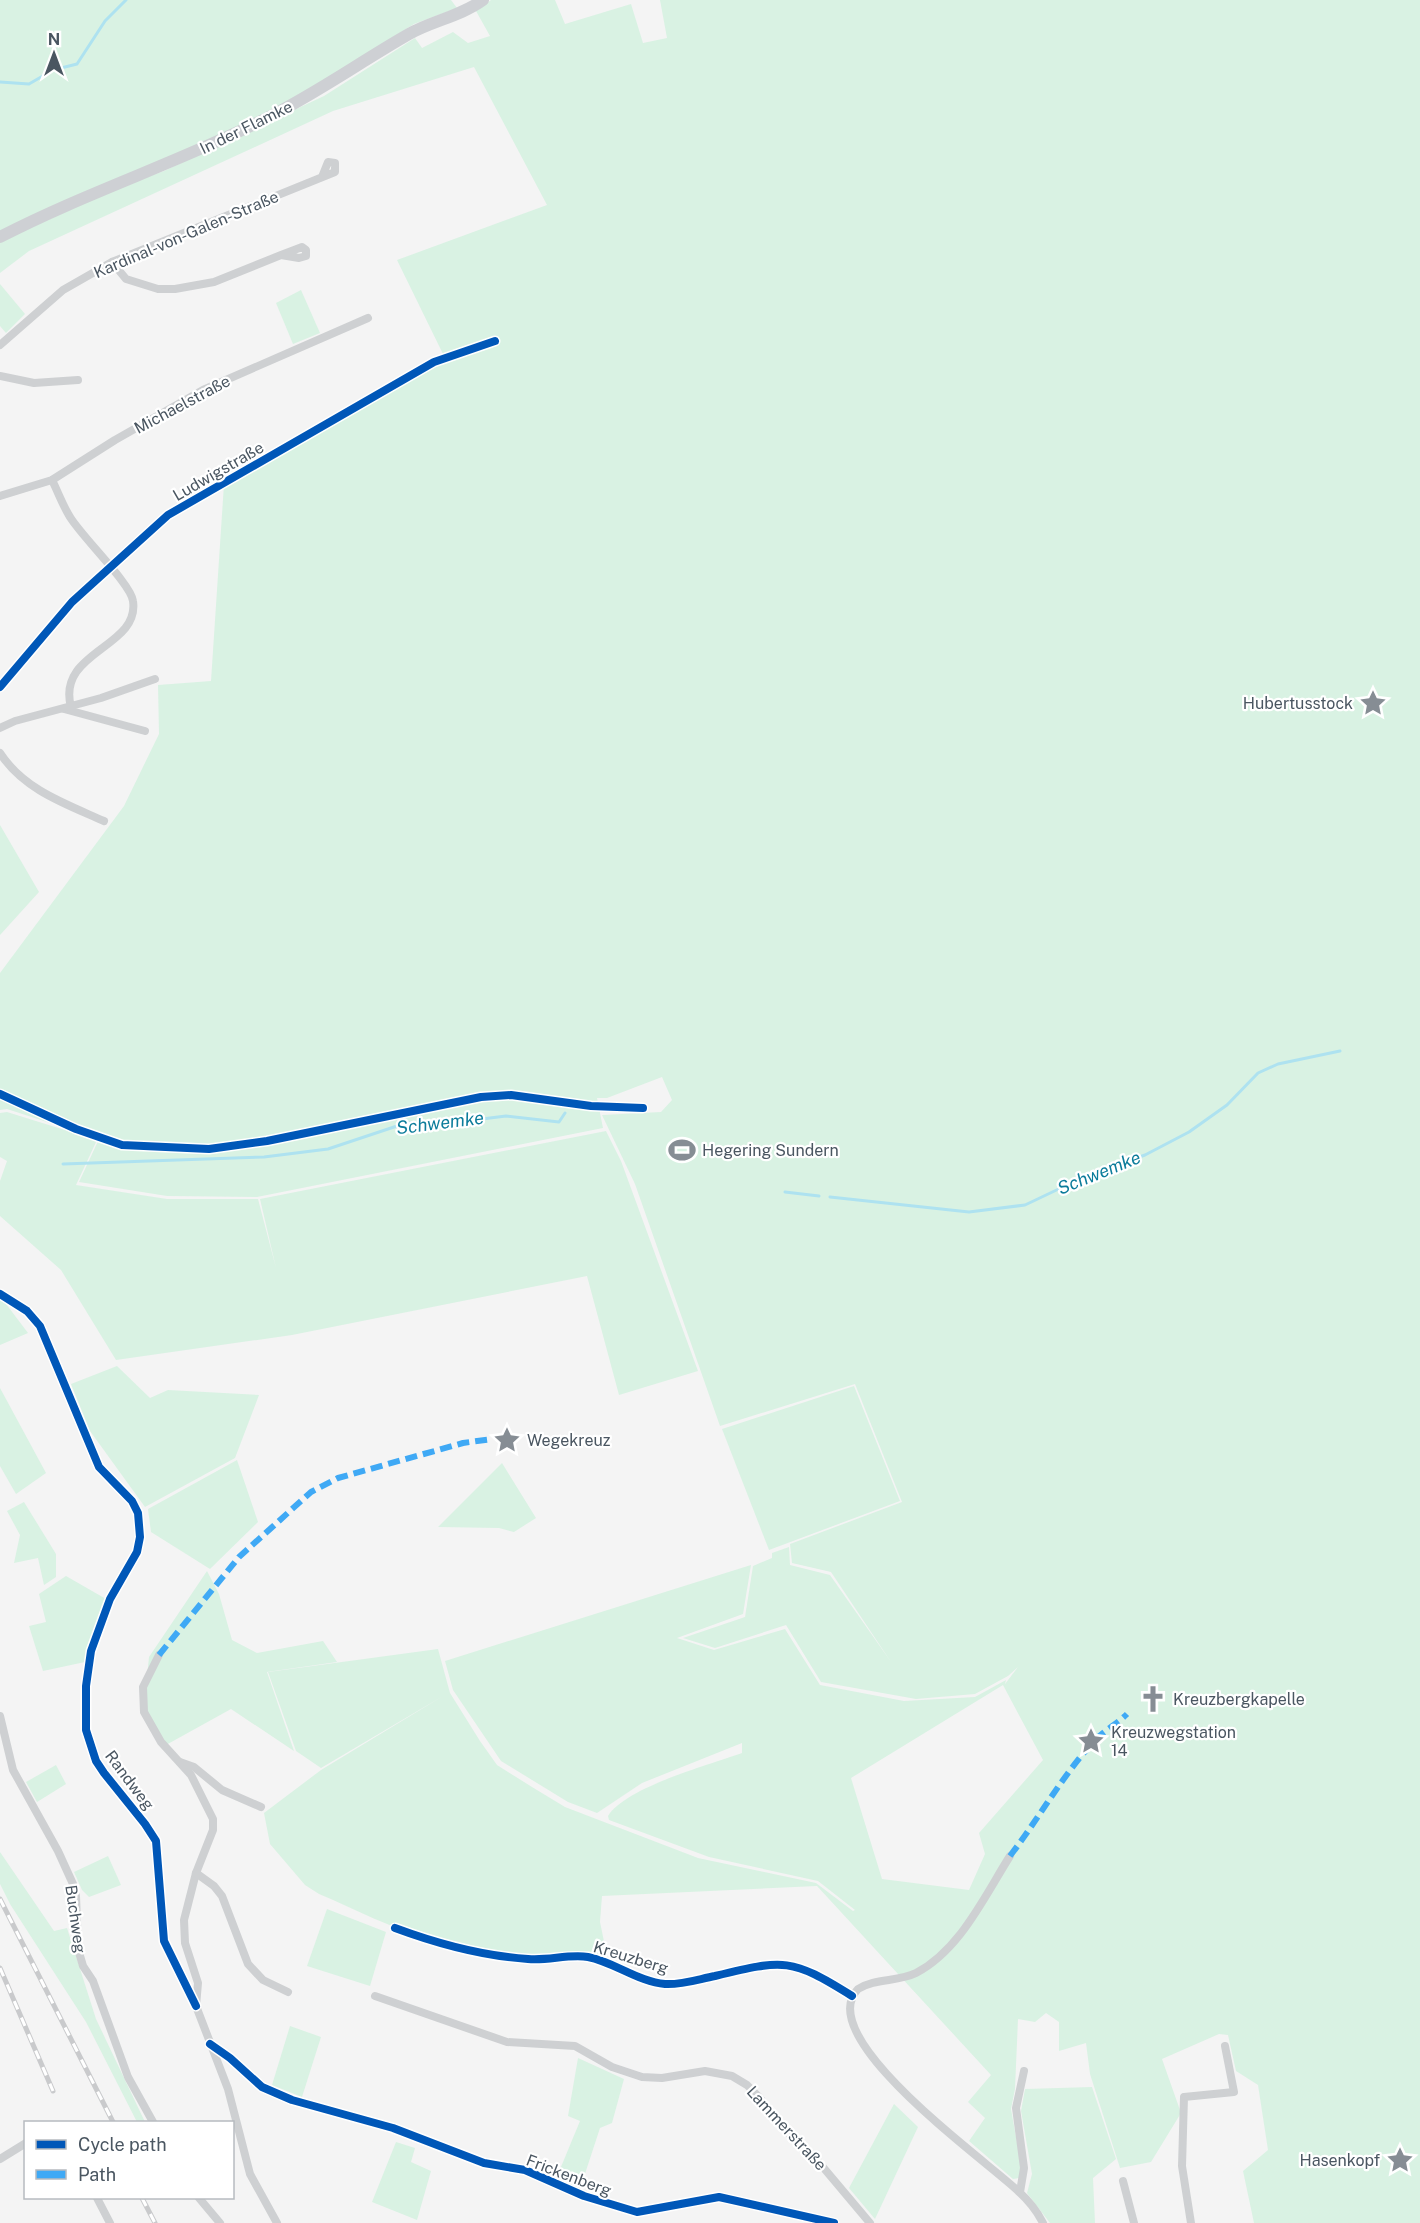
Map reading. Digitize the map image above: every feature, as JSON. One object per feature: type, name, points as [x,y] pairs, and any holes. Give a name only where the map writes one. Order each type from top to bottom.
[{"type":"main road","name":"In der Flamke","points":[[0,237],[50,212],[163,166],[263,120],[315,93],[412,33],[483,0]]},
{"type":"street","name":"Kardinal-von-Galen-Straße","points":[[0,345],[63,290],[112,262],[322,177]]},
{"type":"street","points":[[112,262],[126,279],[158,289],[176,289],[214,282],[281,255]]},
{"type":"street","name":"Michaelstraße","points":[[0,496],[52,480],[203,390],[368,318]]},
{"type":"street","name":"Ludwigstraße","points":[[0,687],[72,602],[168,515],[434,362],[495,341]]},
{"type":"street","points":[[0,376],[34,383],[78,380]]},
{"type":"street","points":[[52,480],[70,517],[132,595],[133,615],[123,632],[94,653],[75,673],[67,708]]},
{"type":"street","points":[[0,728],[15,721],[67,708],[155,679]]},
{"type":"street","points":[[67,708],[144,731]]},
{"type":"street","points":[[0,753],[25,780],[49,797],[104,820]]},
{"type":"street","points":[[0,1094],[76,1129],[122,1144],[209,1149],[267,1141],[481,1097],[511,1095],[591,1106],[643,1108]]},
{"type":"street","name":"Randweg","points":[[0,1294],[27,1311],[40,1326],[99,1467],[132,1501],[138,1513],[140,1537],[137,1552],[110,1599],[91,1651],[86,1686],[86,1730],[96,1761],[146,1824],[156,1841],[163,1936],[196,2006]]},
{"type":"street","points":[[159,1655],[145,1679],[142,1705],[153,1732],[191,1775],[213,1819],[213,1830],[196,1873],[184,1926],[185,1943],[198,1983],[196,2006],[228,2089],[250,2174],[277,2223]]},
{"type":"street","name":"Buchweg","points":[[0,1716],[10,1763],[73,1884],[76,1896],[78,1948],[83,1966],[97,1991],[119,2056],[152,2121]]},
{"type":"street","points":[[180,1762],[194,1767],[222,1790],[261,1807]]},
{"type":"street","points":[[1010,1856],[953,1944],[915,1973],[863,1986],[852,1996],[851,2011],[854,2028],[889,2077],[1020,2192],[1043,2223]]},
{"type":"street","points":[[196,1873],[218,1891],[248,1964],[263,1980],[288,1992]]},
{"type":"street","name":"Kreuzberg","points":[[395,1928],[438,1943],[504,1956],[530,1959],[575,1956],[591,1958],[663,1984],[684,1982],[766,1964],[788,1964],[818,1975],[852,1996]]},
{"type":"street","name":"Lammerstraße","points":[[375,1996],[507,2042],[575,2046],[618,2070],[642,2077],[662,2078],[705,2071],[732,2076],[747,2085],[759,2097],[790,2135],[817,2160],[869,2223]]},
{"type":"street","name":"Frickenberg","points":[[210,2044],[230,2058],[262,2087],[292,2100],[393,2128],[484,2163],[525,2170],[584,2196],[627,2211],[637,2212],[719,2197],[834,2223]]},
{"type":"street","points":[[1191,2223],[1182,2166],[1184,2097],[1234,2092],[1226,2046]]},
{"type":"street","points":[[1020,2192],[1024,2168],[1016,2109],[1024,2071]]},
{"type":"street","points":[[0,2159],[24,2145]]},
{"type":"street","points":[[1123,2181],[1134,2223]]},
{"type":"street","points":[[98,2199],[110,2223]]},
{"type":"street","points":[[200,2199],[220,2223]]},
{"type":"green space","points":[[0,0],[451,0],[457,8],[414,24],[287,103],[160,163],[0,231]]},
{"type":"green space","points":[[491,0],[555,0],[565,24],[631,4],[643,43],[667,38],[660,0],[1420,0],[1420,2223],[1254,2223],[1243,2171],[1268,2150],[1258,2085],[1236,2071],[1228,2035],[1219,2034],[1162,2059],[1181,2113],[1151,2162],[1120,2168],[1090,2074],[1086,2043],[1059,2051],[1059,2022],[1046,2013],[1035,2022],[1018,2019],[1015,2089],[1011,2109],[1022,2171],[1019,2178],[1013,2179],[969,2141],[985,2118],[968,2102],[991,2075],[817,1886],[602,1896],[600,1922],[608,1961],[541,1957],[474,1949],[416,1935],[388,1924],[319,1894],[305,1885],[270,1844],[264,1813],[321,1770],[443,1696],[321,1768],[296,1751],[268,1672],[438,1649],[450,1693],[497,1765],[565,1807],[698,1858],[816,1883],[853,1911],[855,1910],[818,1881],[709,1857],[609,1820],[608,1816],[618,1805],[632,1796],[669,1778],[742,1753],[742,1743],[642,1783],[597,1813],[568,1802],[501,1761],[453,1690],[445,1661],[751,1565],[743,1614],[677,1638],[714,1650],[785,1629],[820,1685],[904,1701],[975,1697],[1006,1680],[1005,1684],[1018,1667],[1008,1676],[975,1694],[916,1699],[821,1682],[786,1625],[715,1648],[683,1638],[745,1617],[753,1566],[772,1558],[772,1553],[789,1547],[790,1565],[830,1575],[891,1662],[831,1572],[792,1563],[790,1544],[902,1502],[855,1384],[720,1426],[635,1184],[602,1115],[661,1112],[672,1100],[662,1077],[607,1098],[597,1098],[603,1128],[257,1197],[167,1196],[79,1182],[99,1139],[7,1109],[0,1110],[0,973],[124,806],[159,734],[158,685],[211,681],[224,484],[472,345],[443,354],[397,260],[547,205],[474,67],[333,111],[29,251],[0,273],[0,242],[112,190],[164,171],[324,96],[415,38],[422,48],[453,32],[468,43],[490,36],[476,11]],"holes":[[[1003,1685],[1043,1760],[979,1833],[985,1854],[969,1890],[882,1879],[851,1778]]]},
{"type":"green space","points":[[0,284],[25,314],[6,333],[0,326]]},
{"type":"green space","points":[[301,290],[320,333],[293,344],[276,303]]},
{"type":"green space","points":[[0,825],[39,892],[0,935]]},
{"type":"green space","points":[[7,1112],[97,1140],[76,1185],[167,1199],[258,1199],[276,1268],[260,1199],[606,1131],[621,1161],[698,1371],[619,1395],[587,1276],[292,1335],[116,1360],[61,1270],[0,1216],[0,1181],[7,1161],[0,1157],[0,1113]]},
{"type":"green space","points":[[0,1296],[28,1333],[0,1345]]},
{"type":"green space","points":[[117,1366],[150,1398],[168,1390],[259,1395],[235,1458],[145,1507],[90,1431],[71,1384]]},
{"type":"green space","points":[[854,1386],[900,1501],[769,1550],[722,1429]]},
{"type":"green space","points":[[0,1388],[46,1473],[16,1494],[0,1466]]},
{"type":"green space","points":[[237,1460],[258,1522],[210,1569],[151,1532],[148,1509]]},
{"type":"green space","points":[[502,1463],[536,1518],[514,1532],[499,1528],[438,1527]]},
{"type":"green space","points":[[24,1502],[56,1554],[56,1577],[44,1585],[38,1558],[14,1563],[20,1535],[7,1511]]},
{"type":"green space","points":[[207,1571],[219,1594],[232,1640],[257,1653],[323,1641],[337,1662],[267,1672],[294,1751],[231,1709],[166,1745],[148,1718],[145,1697],[149,1657]]},
{"type":"green space","points":[[66,1576],[106,1599],[85,1662],[43,1671],[29,1626],[46,1622],[39,1594]]},
{"type":"green space","points":[[56,1765],[66,1784],[37,1802],[26,1782]]},
{"type":"green space","points":[[0,1852],[54,1931],[67,1928],[96,2019],[145,2121],[136,2121],[86,2022],[10,1904],[0,1884]]},
{"type":"green space","points":[[108,1856],[121,1885],[89,1897],[82,1890],[74,1872]]},
{"type":"green space","points":[[327,1909],[386,1932],[370,1986],[307,1966]]},
{"type":"green space","points":[[290,2026],[321,2037],[302,2097],[272,2085]]},
{"type":"green space","points":[[578,2058],[624,2079],[612,2123],[600,2128],[580,2189],[556,2179],[580,2121],[568,2116]]},
{"type":"green space","points":[[1092,2087],[1116,2159],[1093,2178],[1095,2223],[1050,2223],[1027,2193],[1032,2174],[1021,2111],[1025,2089]]},
{"type":"green space","points":[[894,2104],[918,2127],[875,2219],[849,2188]]},
{"type":"green space","points":[[396,2142],[415,2148],[411,2162],[431,2171],[417,2220],[372,2202]]},
{"type":"waterway","points":[[0,82],[29,84],[53,70],[77,64],[105,21],[126,0]]},
{"type":"waterway","name":"Schwemke","points":[[830,1197],[969,1212],[1025,1205],[1086,1176],[1145,1155],[1189,1132],[1227,1105],[1258,1073],[1278,1064],[1340,1051]]},
{"type":"waterway","name":"Schwemke","points":[[63,1164],[264,1157],[328,1149],[406,1123],[458,1122],[506,1116],[559,1122],[565,1113]]},
{"type":"waterway","name":"Schwemke","points":[[785,1192],[819,1196]]},
{"type":"railway","points":[[0,1899],[112,2121]]},
{"type":"railway","points":[[0,1968],[53,2091]]},
{"type":"railway","points":[[143,2199],[155,2223]]},
{"type":"marked path","points":[[159,1655],[239,1557],[311,1492],[338,1478],[463,1443],[492,1439]]},
{"type":"marked path","points":[[1010,1856],[1083,1754],[1099,1736],[1127,1714]]},
{"type":"cycle path","points":[[0,687],[72,602],[168,515],[434,362],[495,341]]},
{"type":"cycle path","points":[[0,1094],[76,1129],[122,1145],[209,1149],[267,1141],[481,1097],[511,1095],[591,1106],[643,1108]]},
{"type":"cycle path","points":[[0,1294],[27,1311],[40,1326],[99,1467],[132,1501],[138,1513],[140,1537],[137,1552],[110,1599],[91,1651],[86,1686],[86,1730],[96,1761],[156,1841],[164,1941],[196,2006]]},
{"type":"cycle path","points":[[395,1928],[444,1944],[494,1955],[536,1959],[588,1957],[646,1980],[665,1984],[684,1983],[757,1967],[787,1965],[815,1974],[852,1996]]},
{"type":"cycle path","points":[[210,2044],[230,2058],[262,2087],[292,2100],[393,2128],[484,2163],[525,2170],[584,2196],[637,2212],[719,2197],[834,2223]]},
{"type":"place","name":"Hubertusstock","points":[[1373,703]]},
{"type":"place","name":"Hegering Sundern","points":[[682,1150]]},
{"type":"place","name":"Wegekreuz","points":[[507,1440]]},
{"type":"place","name":"Kreuzbergkapelle","points":[[1153,1699]]},
{"type":"place","name":"Kreuzwegstation 14","points":[[1091,1741]]},
{"type":"place","name":"Hasenkopf","points":[[1400,2160]]}]
